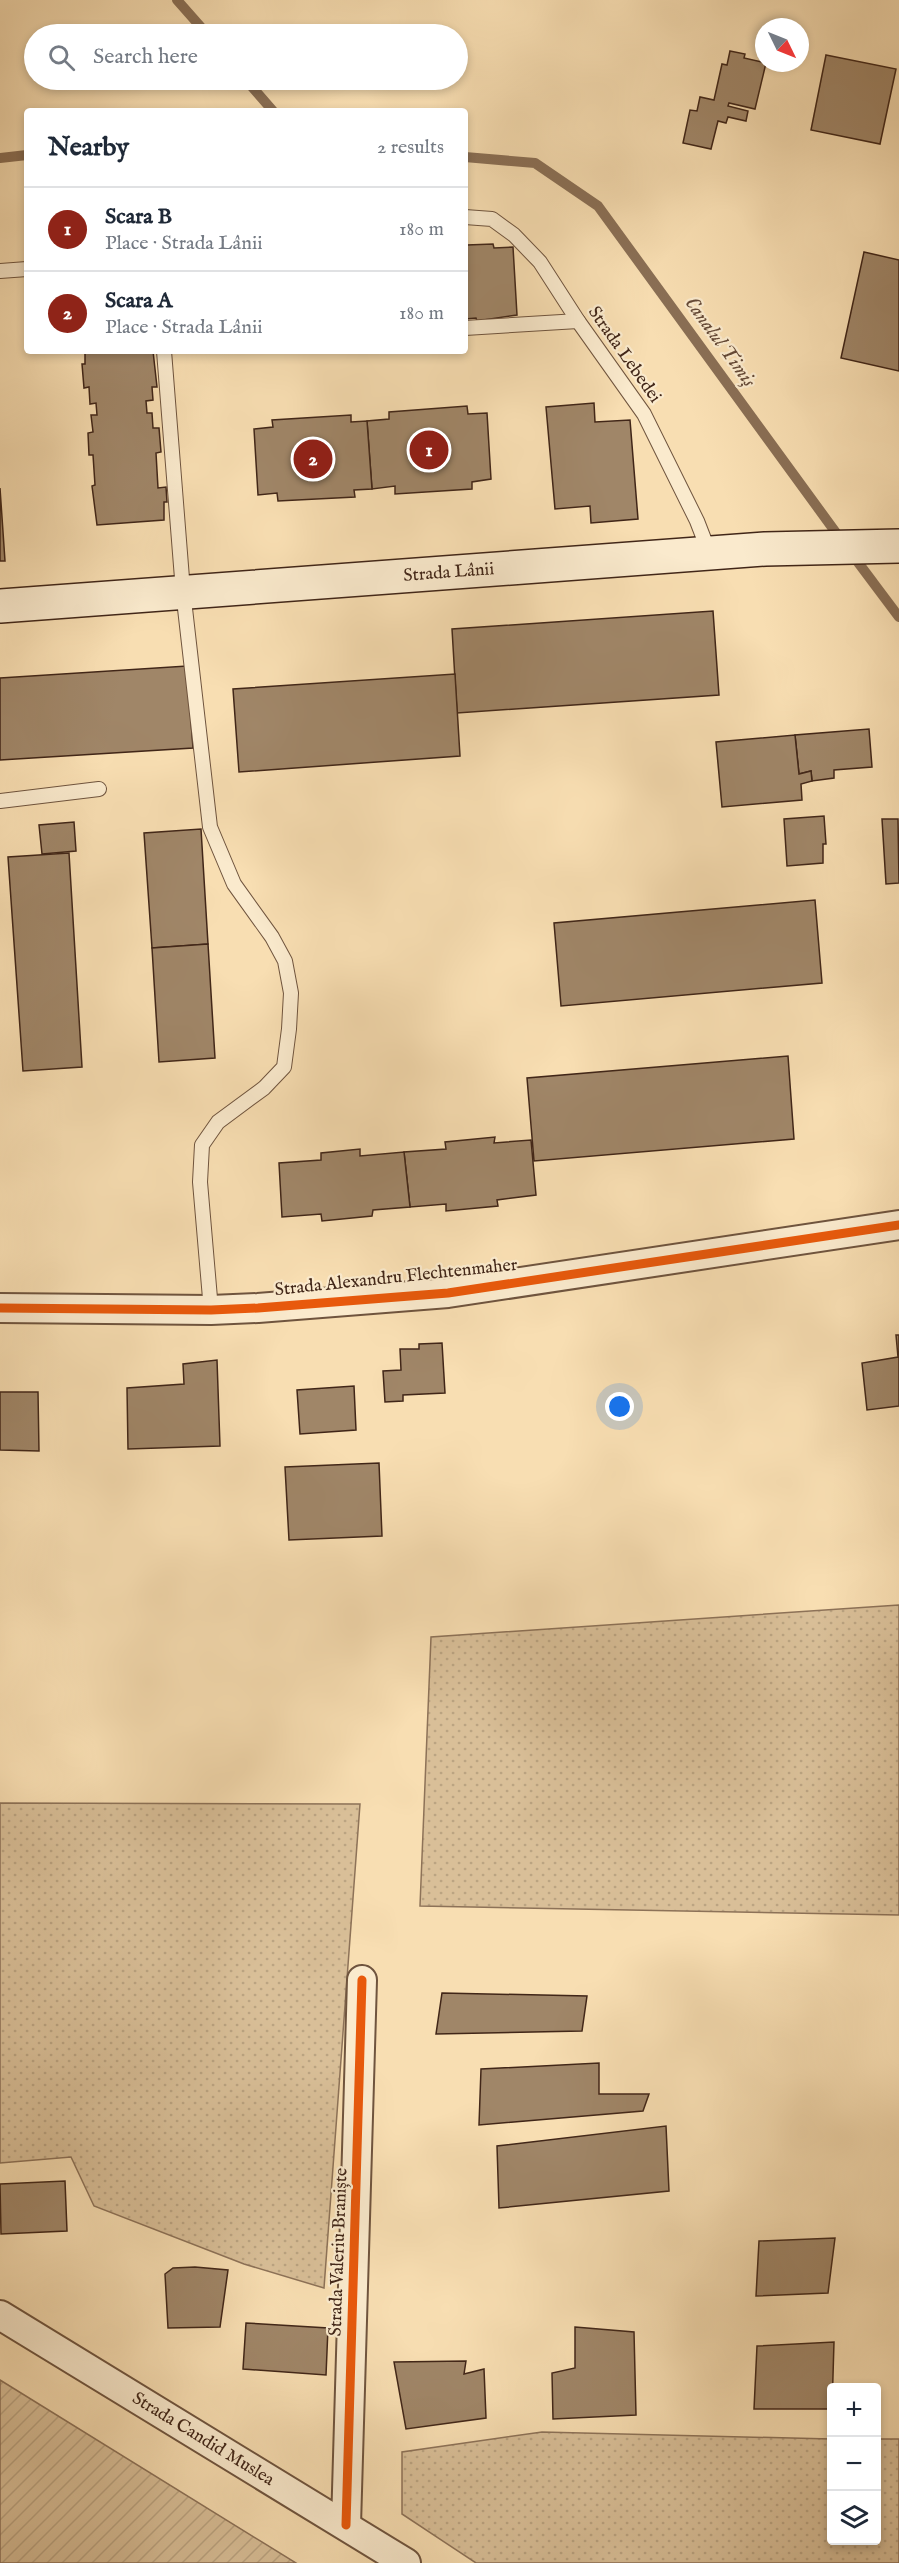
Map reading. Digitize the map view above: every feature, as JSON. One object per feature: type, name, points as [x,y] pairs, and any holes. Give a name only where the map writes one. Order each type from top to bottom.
[{"type":"main road","name":"Strada Lânii","points":[[0,606],[765,549],[899,546]]},
{"type":"street","name":"Strada Alexandru Flechtenmaher","points":[[0,1308],[211,1310],[448,1293],[899,1225]]},
{"type":"street","name":"Strada Valeriu Braniște","points":[[346,2525],[362,1980]]},
{"type":"street","name":"Strada Candid Muslea","points":[[0,2314],[406,2563]]},
{"type":"lane","name":"Strada Lebedei","points":[[468,217],[492,219],[514,235],[540,262],[578,321],[644,414],[697,521],[710,554]]},
{"type":"lane","points":[[0,271],[24,269]]},
{"type":"lane","points":[[468,328],[578,321]]},
{"type":"lane","points":[[164,354],[183,591],[210,827],[234,884],[272,937],[285,961],[291,993],[284,1066],[264,1088],[218,1122],[202,1145],[200,1182],[211,1310]]},
{"type":"lane","points":[[0,801],[99,789]]},
{"type":"shaded area","points":[[899,1605],[899,1915],[420,1906],[431,1637]]},
{"type":"shaded area","points":[[0,1803],[360,1804],[324,2288],[244,2264],[94,2206],[71,2157],[0,2163]]},
{"type":"shaded area","points":[[0,2380],[296,2563],[0,2563]]},
{"type":"shaded area","points":[[542,2432],[827,2439],[827,2545],[881,2545],[881,2439],[899,2439],[899,2563],[476,2563],[402,2514],[402,2452]]},
{"type":"building","points":[[730,51],[745,54],[744,58],[755,60],[755,72],[764,72],[755,109],[729,103],[728,106],[748,111],[746,121],[728,117],[726,123],[718,121],[711,149],[683,143],[690,110],[697,111],[700,97],[714,100],[722,64],[727,65]]},
{"type":"building","points":[[826,55],[896,69],[880,144],[811,130]]},
{"type":"building","points":[[493,244],[494,248],[513,247],[517,315],[477,321],[476,318],[468,319],[468,245]]},
{"type":"building","points":[[864,252],[899,260],[899,371],[841,358]]},
{"type":"building","points":[[85,354],[153,354],[157,387],[152,387],[153,400],[146,401],[147,413],[152,413],[153,428],[159,428],[161,452],[156,453],[158,488],[166,487],[167,502],[164,502],[164,520],[97,525],[92,486],[95,485],[93,455],[89,455],[88,433],[93,432],[91,415],[97,415],[96,403],[90,404],[89,387],[84,388],[82,364],[85,364]]},
{"type":"building","points":[[594,403],[595,422],[630,420],[638,519],[591,523],[590,506],[555,509],[546,407]]},
{"type":"building","points":[[467,406],[468,414],[487,413],[491,479],[472,482],[472,489],[395,494],[395,486],[372,489],[367,421],[389,419],[389,412]]},
{"type":"building","points":[[351,415],[351,422],[367,421],[372,489],[354,490],[355,497],[278,501],[277,493],[258,495],[254,429],[273,427],[272,420]]},
{"type":"building","points":[[0,488],[5,561],[0,561]]},
{"type":"building","points":[[713,611],[719,695],[457,713],[452,629]]},
{"type":"building","points":[[187,666],[193,748],[0,760],[0,678]]},
{"type":"building","points":[[455,674],[460,756],[239,772],[233,689]]},
{"type":"building","points":[[869,729],[872,767],[834,770],[834,778],[812,781],[811,771],[799,774],[795,735]]},
{"type":"building","points":[[795,735],[799,774],[811,771],[812,781],[801,784],[802,800],[722,807],[716,742]]},
{"type":"building","points":[[824,816],[826,844],[823,844],[823,863],[787,866],[784,819]]},
{"type":"building","points":[[882,819],[898,819],[899,883],[886,884]]},
{"type":"building","points":[[74,822],[76,851],[42,854],[39,825]]},
{"type":"building","points":[[201,829],[208,944],[152,948],[144,833]]},
{"type":"building","points":[[69,853],[82,1067],[23,1071],[8,857]]},
{"type":"building","points":[[815,900],[822,983],[561,1006],[554,923]]},
{"type":"building","points":[[208,944],[215,1058],[159,1062],[152,948]]},
{"type":"building","points":[[788,1056],[794,1139],[534,1161],[527,1078]]},
{"type":"building","points":[[495,1137],[494,1143],[531,1140],[536,1195],[497,1200],[498,1206],[446,1211],[446,1204],[410,1207],[404,1152],[446,1149],[445,1142]]},
{"type":"building","points":[[360,1149],[360,1156],[404,1152],[410,1207],[373,1210],[372,1216],[322,1221],[321,1214],[282,1217],[279,1163],[321,1160],[321,1153]]},
{"type":"building","points":[[896,1335],[899,1335],[899,1406],[867,1410],[862,1363],[898,1357]]},
{"type":"building","points":[[442,1343],[445,1393],[403,1395],[403,1401],[385,1402],[383,1371],[401,1370],[400,1349],[419,1349],[419,1344]]},
{"type":"building","points":[[217,1360],[220,1446],[128,1449],[127,1388],[184,1384],[183,1364]]},
{"type":"building","points":[[354,1386],[356,1430],[300,1434],[297,1390]]},
{"type":"building","points":[[0,1392],[38,1392],[39,1451],[0,1450]]},
{"type":"building","points":[[379,1463],[382,1536],[289,1540],[285,1467]]},
{"type":"building","points":[[442,1993],[587,1996],[582,2031],[436,2034]]},
{"type":"building","points":[[599,2063],[599,2094],[649,2094],[643,2111],[479,2125],[481,2069]]},
{"type":"building","points":[[666,2126],[669,2191],[499,2208],[497,2146]]},
{"type":"building","points":[[65,2181],[67,2231],[1,2234],[0,2184]]},
{"type":"building","points":[[835,2238],[828,2293],[756,2296],[759,2241]]},
{"type":"building","points":[[173,2268],[228,2270],[220,2327],[168,2328],[165,2274]]},
{"type":"building","points":[[246,2323],[328,2328],[326,2375],[243,2369]]},
{"type":"building","points":[[575,2327],[634,2332],[636,2415],[553,2419],[552,2373],[575,2368]]},
{"type":"building","points":[[834,2342],[833,2383],[827,2383],[827,2409],[754,2409],[757,2346]]},
{"type":"building","points":[[466,2361],[464,2374],[484,2369],[486,2418],[406,2429],[394,2362]]},
{"type":"waterway","points":[[177,0],[198,24]]},
{"type":"waterway","points":[[255,90],[270,108]]},
{"type":"waterway","name":"Canalul Timiș","points":[[0,158],[24,155]]},
{"type":"waterway","name":"Canalul Timiș","points":[[468,157],[535,163],[598,206],[842,541]]},
{"type":"waterway","name":"Canalul Timiș","points":[[851,553],[899,617]]},
{"type":"cycle path","points":[[0,1308],[211,1310],[448,1293],[899,1225]]},
{"type":"cycle path","points":[[346,2525],[362,1980]]},
{"type":"place","name":"Scara B","points":[[429,450]]},
{"type":"place","name":"Scara A","points":[[313,459]]}]
